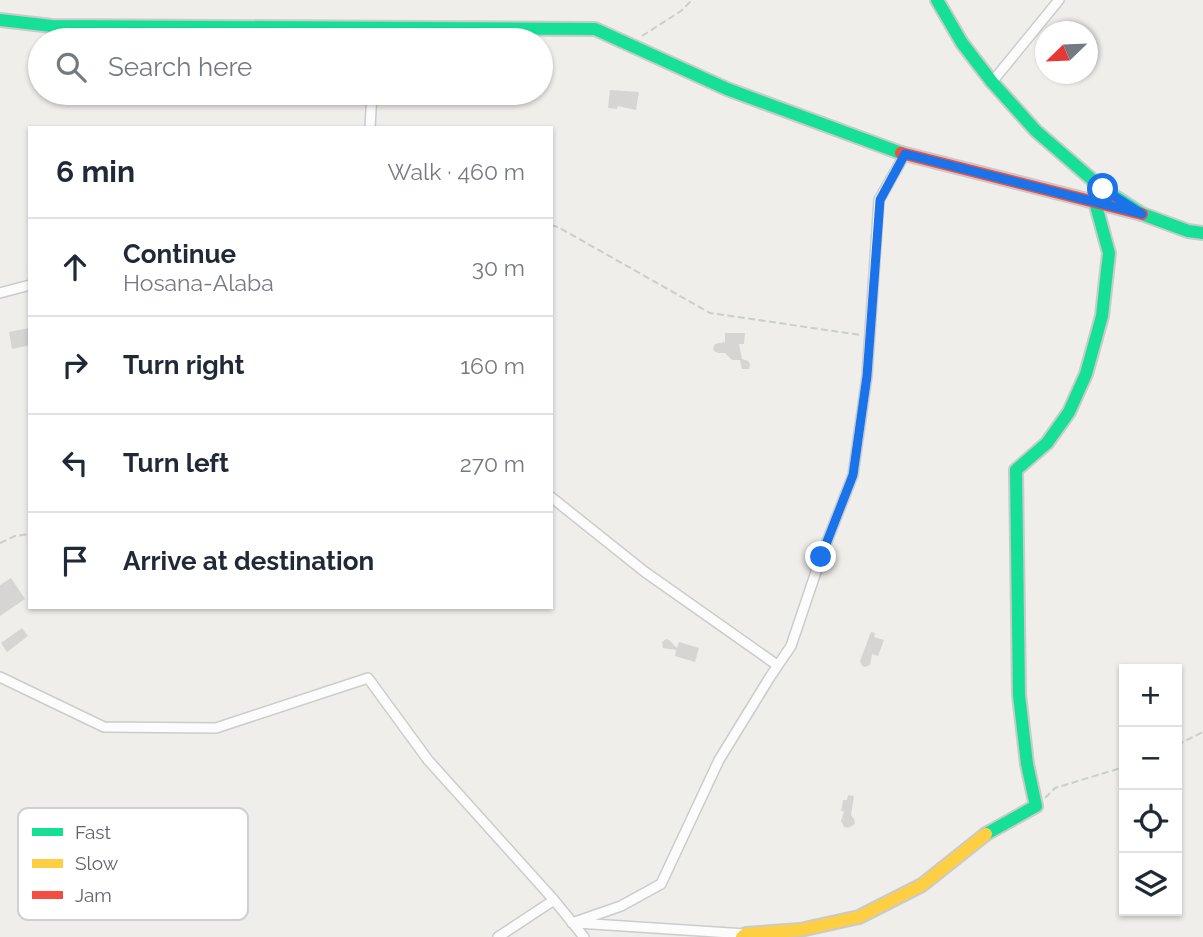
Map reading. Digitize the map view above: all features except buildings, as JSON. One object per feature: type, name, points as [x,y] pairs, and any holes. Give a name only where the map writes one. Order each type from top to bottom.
[{"type":"street","points":[[937,0],[962,43],[992,82],[1036,131],[1103,189],[1142,214]]},
{"type":"street","points":[[992,82],[1059,0]]},
{"type":"street","points":[[0,20],[52,26],[132,28]]},
{"type":"street","points":[[553,30],[595,29],[727,89],[905,154],[1142,214],[1188,231],[1203,233]]},
{"type":"street","points":[[370,126],[371,105]]},
{"type":"street","points":[[572,923],[621,906],[661,884],[719,760],[791,646],[821,557],[853,475],[867,376],[880,200],[905,154]]},
{"type":"street","points":[[572,923],[744,936],[800,930],[859,918],[922,885],[991,830],[1037,806],[1027,764],[1019,695],[1016,470],[1047,443],[1069,412],[1086,374],[1102,316],[1109,253],[1095,202]]},
{"type":"street","points":[[0,293],[28,286]]},
{"type":"street","points":[[553,499],[645,572],[777,665]]},
{"type":"street","points":[[0,677],[104,727],[216,728],[369,678],[428,760],[584,937]]},
{"type":"street","points":[[498,937],[554,900]]},
{"type":"path","points":[[630,44],[681,11],[692,0]]},
{"type":"path","points":[[553,226],[710,313],[869,336]]},
{"type":"path","points":[[0,543],[15,536],[28,534]]},
{"type":"path","points":[[1182,742],[1203,732]]},
{"type":"path","points":[[1037,806],[1055,788],[1119,769]]},
{"type":"traffic: fast","points":[[937,0],[962,43],[992,82],[1036,131],[1103,189],[1142,214],[1188,231],[1203,233]]},
{"type":"traffic: fast","points":[[0,20],[52,26],[414,28]]},
{"type":"traffic: fast","points":[[553,29],[595,29],[727,89],[901,153]]},
{"type":"traffic: fast","points":[[986,834],[1036,806],[1027,764],[1019,695],[1016,470],[1047,443],[1069,412],[1086,374],[1102,316],[1109,253],[1095,202]]},
{"type":"traffic: slow","points":[[742,937],[746,934],[800,930],[859,917],[922,885],[986,834]]},
{"type":"traffic: jam","points":[[901,153],[1142,214]]},
{"type":"route","points":[[821,557],[853,475],[867,376],[880,200],[905,154],[1142,214],[1103,189]]}]
